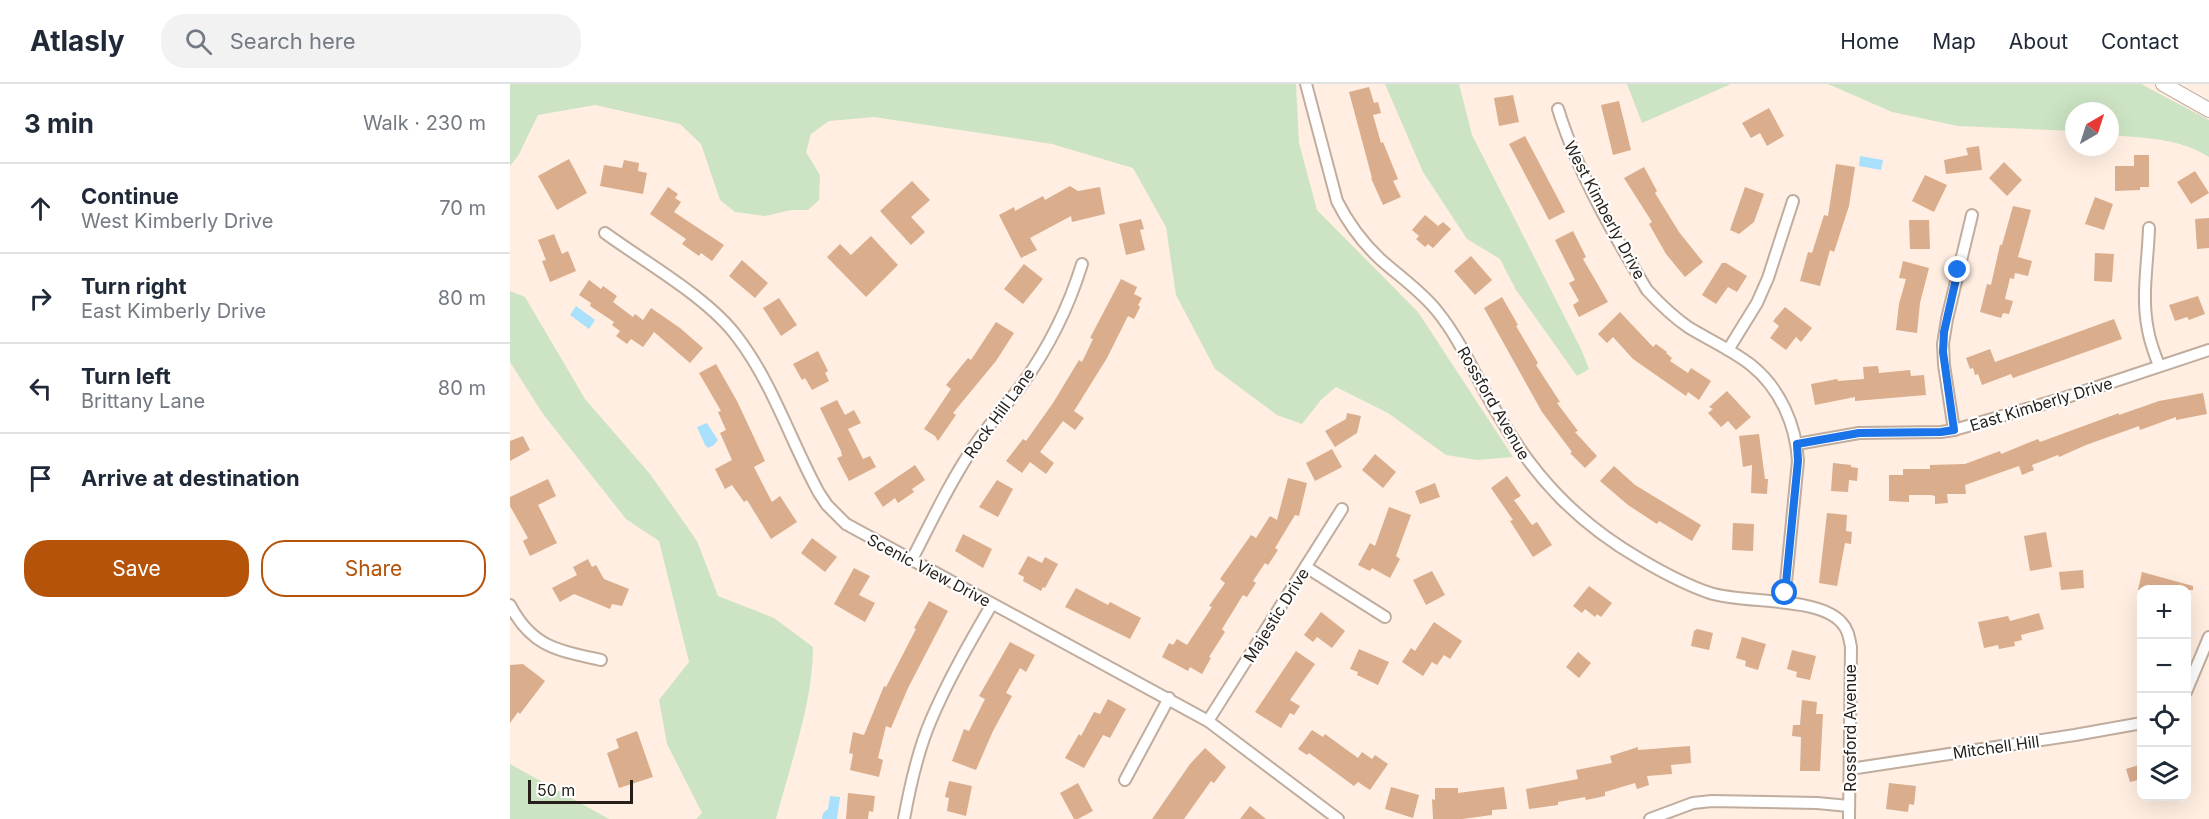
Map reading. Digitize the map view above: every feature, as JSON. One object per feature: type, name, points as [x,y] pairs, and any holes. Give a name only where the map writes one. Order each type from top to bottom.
[{"type":"street","name":"Rossford Avenue","points":[[1306,84],[1337,201],[1344,216],[1378,257],[1426,298],[1454,333],[1510,434],[1527,460],[1559,499],[1622,549],[1688,584],[1711,594],[1784,602],[1827,612],[1841,622],[1846,629],[1851,647],[1849,819]]},
{"type":"street","points":[[2163,84],[2209,111]]},
{"type":"street","name":"West Kimberly Drive","points":[[1558,109],[1564,131],[1584,176],[1647,290],[1673,315],[1752,366],[1781,400],[1793,428],[1798,461],[1784,602]]},
{"type":"street","points":[[1728,350],[1757,303],[1768,278],[1793,201]]},
{"type":"street","points":[[1954,430],[1943,345],[1972,215]]},
{"type":"street","points":[[2149,228],[2146,320],[2159,366]]},
{"type":"street","name":"Scenic View Drive","points":[[605,233],[666,276],[723,321],[738,337],[756,365],[817,489],[827,505],[846,524],[1209,721],[1338,819]]},
{"type":"street","name":"Rock Hill Lane","points":[[911,561],[953,480],[972,450],[1025,381],[1044,350],[1061,318],[1082,264]]},
{"type":"street","name":"East Kimberly Drive","points":[[1797,444],[1859,433],[1954,430],[2064,398],[2209,350]]},
{"type":"street","name":"Majestic Drive","points":[[1209,721],[1342,509]]},
{"type":"street","points":[[1306,567],[1385,617]]},
{"type":"street","points":[[904,819],[930,721],[961,657],[992,604]]},
{"type":"street","points":[[510,605],[522,626],[546,646],[601,660]]},
{"type":"street","points":[[2191,682],[2209,637]]},
{"type":"street","points":[[1125,780],[1169,698]]},
{"type":"street","name":"Mitchell Hill","points":[[1850,769],[2137,724]]},
{"type":"street","points":[[1650,819],[1693,803],[1712,801],[1817,803],[1849,806]]},
{"type":"green space","points":[[510,84],[1296,84],[1299,143],[1317,210],[1418,312],[1513,457],[1477,460],[1446,455],[1388,413],[1336,387],[1321,400],[1302,424],[1277,415],[1215,369],[1176,295],[1166,227],[1133,168],[1052,144],[874,117],[829,121],[811,134],[806,152],[820,175],[819,200],[808,210],[791,210],[765,216],[735,212],[720,200],[701,144],[680,124],[595,105],[538,115],[518,156],[510,166]]},
{"type":"green space","points":[[1385,84],[1459,84],[1472,135],[1589,369],[1577,376],[1516,290],[1500,259],[1467,239],[1423,172]]},
{"type":"green space","points":[[1627,84],[1731,84],[1642,123]]},
{"type":"green space","points":[[1828,84],[2141,84],[2209,120],[2209,157],[2174,142],[2119,136],[2119,102],[2065,102],[2065,131],[1958,126],[1892,112]]},
{"type":"green space","points":[[510,291],[525,297],[585,399],[650,474],[697,541],[718,596],[774,618],[813,647],[805,712],[776,819],[696,819],[702,813],[667,744],[659,700],[689,662],[659,541],[626,519],[543,414],[510,362]]},
{"type":"green space","points":[[510,764],[609,819],[510,819]]},
{"type":"water","points":[[1860,156],[1883,160],[1881,170],[1859,166]]},
{"type":"water","points":[[576,306],[595,320],[589,329],[570,315]]},
{"type":"water","points":[[707,423],[718,440],[708,448],[697,427]]},
{"type":"water","points":[[830,796],[840,797],[837,819],[822,819],[823,813],[828,809]]},
{"type":"building","points":[[1369,87],[1374,103],[1378,102],[1381,113],[1373,115],[1381,143],[1383,142],[1398,179],[1393,181],[1401,197],[1383,205],[1371,178],[1349,92]]},
{"type":"building","points":[[1513,95],[1519,122],[1499,126],[1494,98]]},
{"type":"building","points":[[1619,101],[1631,150],[1613,155],[1601,105]]},
{"type":"building","points":[[1769,108],[1784,136],[1767,146],[1760,133],[1751,138],[1742,123]]},
{"type":"building","points":[[1525,136],[1565,212],[1549,220],[1509,144]]},
{"type":"building","points":[[1979,146],[1982,170],[1946,174],[1944,160],[1968,155],[1966,148]]},
{"type":"building","points":[[2134,155],[2149,155],[2149,187],[2140,187],[2140,190],[2115,191],[2115,166],[2134,166]]},
{"type":"building","points":[[569,159],[587,193],[557,210],[538,176]]},
{"type":"building","points":[[624,160],[639,163],[638,171],[647,173],[643,194],[600,186],[604,165],[622,168]]},
{"type":"building","points":[[2004,162],[2022,180],[2007,196],[1989,178]]},
{"type":"building","points":[[1836,164],[1855,167],[1849,206],[1834,252],[1830,250],[1820,286],[1800,281],[1808,252],[1812,253],[1824,215],[1828,216]]},
{"type":"building","points":[[1644,167],[1657,191],[1655,193],[1679,232],[1703,262],[1685,277],[1666,254],[1649,224],[1652,222],[1624,178]]},
{"type":"building","points":[[2195,171],[2209,193],[2191,204],[2177,182]]},
{"type":"building","points":[[1925,175],[1947,185],[1934,212],[1912,201]]},
{"type":"building","points":[[912,181],[930,200],[911,217],[925,232],[911,245],[880,211]]},
{"type":"building","points":[[1070,186],[1078,191],[1100,187],[1105,214],[1072,222],[1071,216],[1030,238],[1037,250],[1021,258],[999,215],[1014,207],[1015,211],[1043,196],[1045,200]]},
{"type":"building","points":[[668,187],[678,194],[675,198],[681,202],[674,212],[724,245],[712,261],[701,253],[699,256],[682,244],[686,239],[650,214]]},
{"type":"building","points":[[1745,187],[1764,194],[1754,222],[1739,234],[1730,230]]},
{"type":"building","points":[[2095,197],[2113,204],[2104,230],[2085,224]]},
{"type":"building","points":[[2013,206],[2031,210],[2018,257],[2032,261],[2028,276],[2015,273],[2014,279],[2010,278],[2005,299],[2013,301],[2009,314],[2003,313],[2001,318],[1980,312],[1987,284],[1991,285],[2000,245],[2002,245]]},
{"type":"building","points":[[1425,215],[1438,226],[1443,222],[1451,229],[1433,248],[1428,244],[1425,247],[1416,239],[1419,236],[1412,230]]},
{"type":"building","points":[[2209,218],[2209,248],[2197,249],[2195,219]]},
{"type":"building","points":[[1141,219],[1144,229],[1140,230],[1145,250],[1126,255],[1119,224]]},
{"type":"building","points":[[1909,220],[1929,220],[1930,249],[1910,249]]},
{"type":"building","points":[[1573,231],[1586,257],[1583,259],[1608,302],[1579,317],[1573,305],[1579,301],[1569,283],[1575,280],[1555,240]]},
{"type":"building","points":[[554,234],[562,254],[568,251],[576,271],[550,282],[542,261],[546,260],[538,240]]},
{"type":"building","points":[[871,236],[898,265],[866,297],[827,257],[840,244],[851,255]]},
{"type":"building","points":[[2095,253],[2114,254],[2112,282],[2094,281]]},
{"type":"building","points":[[1471,256],[1492,280],[1475,295],[1454,271]]},
{"type":"building","points":[[742,260],[768,283],[755,298],[729,276]]},
{"type":"building","points":[[1903,261],[1929,268],[1920,303],[1917,333],[1896,330],[1899,304],[1906,279],[1899,278]]},
{"type":"building","points":[[1722,263],[1726,263],[1747,276],[1737,292],[1728,287],[1716,304],[1702,295]]},
{"type":"building","points":[[1024,264],[1043,279],[1023,304],[1004,289]]},
{"type":"building","points":[[1121,279],[1137,287],[1134,294],[1142,298],[1138,305],[1140,307],[1134,319],[1128,316],[1107,358],[1074,411],[1084,418],[1075,430],[1063,421],[1040,452],[1054,463],[1046,474],[1030,462],[1022,473],[1006,461],[1023,439],[1026,441],[1079,360],[1082,362],[1093,339],[1090,338]]},
{"type":"building","points":[[589,280],[601,289],[603,286],[617,296],[613,302],[633,317],[635,314],[643,320],[651,308],[680,328],[703,348],[690,363],[654,332],[643,347],[631,339],[627,344],[616,336],[620,331],[612,325],[614,322],[590,306],[591,303],[579,295]]},
{"type":"building","points":[[2198,296],[2205,314],[2189,320],[2187,317],[2175,321],[2169,305]]},
{"type":"building","points":[[1502,297],[1538,363],[1536,365],[1560,402],[1557,403],[1578,431],[1575,432],[1597,456],[1585,468],[1570,453],[1572,452],[1542,412],[1484,308]]},
{"type":"building","points":[[779,298],[797,325],[781,336],[763,308]]},
{"type":"building","points":[[1785,307],[1812,328],[1801,342],[1796,337],[1786,350],[1770,338],[1779,326],[1773,321]]},
{"type":"building","points":[[1620,312],[1653,347],[1656,344],[1667,352],[1672,358],[1670,361],[1688,373],[1691,368],[1711,381],[1699,400],[1688,392],[1686,396],[1633,359],[1613,337],[1607,343],[1598,334]]},
{"type":"building","points":[[2114,319],[2122,339],[2013,378],[2011,374],[1982,385],[1978,374],[1975,375],[1973,368],[1970,369],[1966,358],[1990,349],[1995,362]]},
{"type":"building","points":[[996,322],[1014,333],[996,361],[953,413],[956,415],[938,441],[935,436],[924,429],[951,389],[946,385],[968,358],[971,360]]},
{"type":"building","points":[[818,351],[828,371],[825,373],[829,381],[812,390],[805,378],[802,380],[793,364]]},
{"type":"building","points":[[716,364],[737,401],[765,461],[754,467],[759,477],[772,502],[780,496],[797,522],[771,539],[747,500],[744,502],[732,485],[725,489],[715,469],[732,460],[720,433],[726,430],[718,412],[721,411],[699,373]]},
{"type":"building","points":[[1878,366],[1879,373],[1910,370],[1911,376],[1924,375],[1926,395],[1855,401],[1855,397],[1815,405],[1811,384],[1837,379],[1838,381],[1864,379],[1863,367]]},
{"type":"building","points":[[1727,391],[1751,417],[1736,430],[1728,421],[1721,427],[1708,413],[1713,409],[1709,407]]},
{"type":"building","points":[[2203,393],[2207,414],[2176,420],[2176,417],[2140,430],[2139,426],[2032,465],[2034,470],[2022,475],[2019,466],[1965,485],[1966,494],[1947,494],[1948,503],[1935,504],[1935,496],[1931,495],[1909,495],[1909,502],[1889,501],[1889,475],[1903,475],[1903,469],[1930,469],[1930,465],[1965,464],[2000,451],[2001,454],[2038,439],[2040,442],[2159,401]]},
{"type":"building","points":[[837,400],[845,415],[854,410],[861,423],[848,429],[863,459],[870,456],[876,467],[849,481],[837,458],[842,456],[841,451],[820,408]]},
{"type":"building","points":[[1347,413],[1361,416],[1357,433],[1335,447],[1325,431],[1346,419]]},
{"type":"building","points":[[1759,434],[1765,479],[1768,479],[1767,494],[1751,493],[1752,465],[1743,467],[1739,436]]},
{"type":"building","points":[[523,436],[530,450],[510,461],[510,441]]},
{"type":"building","points":[[1332,449],[1342,467],[1315,481],[1306,463]]},
{"type":"building","points":[[1375,454],[1396,472],[1383,488],[1362,470]]},
{"type":"building","points":[[1833,463],[1858,468],[1857,481],[1849,480],[1848,492],[1831,491]]},
{"type":"building","points":[[915,465],[925,480],[912,489],[914,492],[898,503],[895,498],[883,507],[874,493]]},
{"type":"building","points":[[1614,466],[1635,485],[1701,525],[1692,541],[1659,521],[1657,524],[1628,505],[1600,481]]},
{"type":"building","points":[[1507,476],[1521,496],[1514,500],[1532,525],[1537,522],[1552,545],[1533,557],[1510,521],[1513,520],[1491,488]]},
{"type":"building","points":[[1288,478],[1307,483],[1299,516],[1295,515],[1275,548],[1278,550],[1268,565],[1265,563],[1253,581],[1256,583],[1247,597],[1243,595],[1222,629],[1225,632],[1209,657],[1211,658],[1202,674],[1190,667],[1188,671],[1162,657],[1169,643],[1173,645],[1177,639],[1187,645],[1225,583],[1220,579],[1251,535],[1256,538],[1270,516],[1277,520]]},
{"type":"building","points":[[548,479],[556,496],[538,505],[557,543],[530,556],[523,541],[528,538],[510,506],[510,497]]},
{"type":"building","points":[[997,480],[1013,489],[998,517],[979,507]]},
{"type":"building","points":[[1435,483],[1440,497],[1420,504],[1415,491]]},
{"type":"building","points":[[1389,507],[1411,515],[1396,556],[1400,559],[1390,578],[1372,568],[1370,571],[1358,565],[1370,543],[1375,546]]},
{"type":"building","points":[[1827,513],[1847,515],[1846,531],[1852,532],[1851,544],[1845,543],[1837,586],[1819,583]]},
{"type":"building","points":[[1733,523],[1754,524],[1753,551],[1732,550]]},
{"type":"building","points":[[2046,532],[2052,567],[2030,571],[2024,536]]},
{"type":"building","points":[[963,534],[992,549],[983,568],[955,551]]},
{"type":"building","points":[[812,538],[837,557],[825,572],[801,553]]},
{"type":"building","points":[[1028,556],[1042,563],[1045,557],[1058,564],[1041,591],[1023,581],[1024,577],[1018,574]]},
{"type":"building","points":[[588,559],[592,567],[596,565],[604,579],[629,589],[622,606],[612,604],[610,609],[574,594],[560,602],[552,588],[577,575],[573,567]]},
{"type":"building","points":[[854,568],[870,576],[859,595],[875,603],[865,622],[834,604]]},
{"type":"building","points":[[2083,570],[2084,588],[2061,590],[2059,572]]},
{"type":"building","points":[[1432,571],[1445,595],[1426,605],[1413,580]]},
{"type":"building","points":[[2142,572],[2189,585],[2139,585]]},
{"type":"building","points":[[1589,586],[1612,603],[1601,617],[1597,614],[1595,617],[1585,609],[1582,613],[1573,606]]},
{"type":"building","points":[[1076,588],[1108,605],[1110,602],[1141,618],[1130,639],[1065,607]]},
{"type":"building","points":[[929,601],[948,611],[908,688],[891,728],[886,726],[878,758],[883,760],[879,777],[850,770],[853,754],[849,753],[853,732],[864,735],[884,686],[886,687]]},
{"type":"building","points":[[1321,612],[1345,631],[1332,648],[1317,637],[1313,642],[1304,635]]},
{"type":"building","points":[[2039,613],[2044,629],[2021,635],[2022,640],[2014,642],[2015,646],[1999,649],[1998,645],[1984,648],[1978,622],[2008,616],[2010,621]]},
{"type":"building","points":[[1434,622],[1462,641],[1450,659],[1444,655],[1437,665],[1432,662],[1423,676],[1402,662],[1411,648],[1415,651]]},
{"type":"building","points":[[1697,629],[1713,633],[1709,650],[1691,646],[1694,631]]},
{"type":"building","points":[[1742,637],[1766,644],[1758,670],[1745,666],[1746,661],[1736,658]]},
{"type":"building","points":[[1010,642],[1035,655],[1026,672],[1020,668],[1006,693],[1012,696],[976,770],[952,761],[964,729],[969,731],[985,699],[979,696]]},
{"type":"building","points":[[1359,649],[1389,662],[1378,685],[1350,669]]},
{"type":"building","points":[[1792,650],[1816,656],[1810,680],[1796,677],[1797,672],[1787,669]]},
{"type":"building","points":[[1296,651],[1315,664],[1290,700],[1300,706],[1294,715],[1290,713],[1281,728],[1255,712]]},
{"type":"building","points":[[1578,652],[1591,663],[1579,678],[1566,667]]},
{"type":"building","points":[[523,664],[545,681],[520,714],[518,712],[510,723],[510,665]]},
{"type":"building","points":[[1108,699],[1126,709],[1110,738],[1103,735],[1084,768],[1065,758],[1079,734],[1081,736],[1094,712],[1100,714]]},
{"type":"building","points":[[1802,700],[1817,702],[1816,714],[1823,714],[1820,771],[1800,771],[1801,737],[1792,736],[1793,725],[1800,725]]},
{"type":"building","points":[[1312,730],[1323,737],[1325,734],[1358,758],[1362,752],[1372,759],[1375,755],[1388,764],[1370,790],[1358,782],[1354,786],[1309,753],[1307,755],[1298,749]]},
{"type":"building","points":[[637,731],[653,777],[619,788],[607,753],[619,748],[616,739]]},
{"type":"building","points":[[1690,746],[1691,763],[1671,765],[1672,774],[1647,776],[1649,785],[1637,789],[1635,783],[1605,792],[1605,796],[1586,800],[1585,797],[1558,802],[1558,805],[1529,809],[1526,789],[1578,779],[1576,770],[1612,763],[1610,756],[1638,747],[1638,750]]},
{"type":"building","points":[[1205,748],[1226,767],[1214,783],[1211,781],[1184,819],[1152,819],[1190,764]]},
{"type":"building","points":[[2137,766],[2137,780],[2130,782],[2126,769]]},
{"type":"building","points":[[949,781],[972,786],[966,816],[947,811],[949,798],[945,797]]},
{"type":"building","points":[[1078,783],[1093,811],[1074,819],[1060,793]]},
{"type":"building","points":[[1889,783],[1916,786],[1914,805],[1909,804],[1908,812],[1886,809]]},
{"type":"building","points":[[1391,787],[1419,795],[1413,818],[1385,809]]},
{"type":"building","points":[[1504,787],[1507,809],[1492,810],[1492,815],[1462,819],[1433,819],[1432,799],[1435,800],[1435,788],[1458,788],[1458,793]]},
{"type":"building","points":[[848,793],[875,796],[873,812],[869,811],[868,819],[846,819]]},
{"type":"building","points":[[1250,806],[1266,819],[1240,819]]},
{"type":"route","points":[[1785,593],[1798,461],[1797,444],[1859,433],[1954,430],[1943,352],[1944,332],[1958,270]]}]
